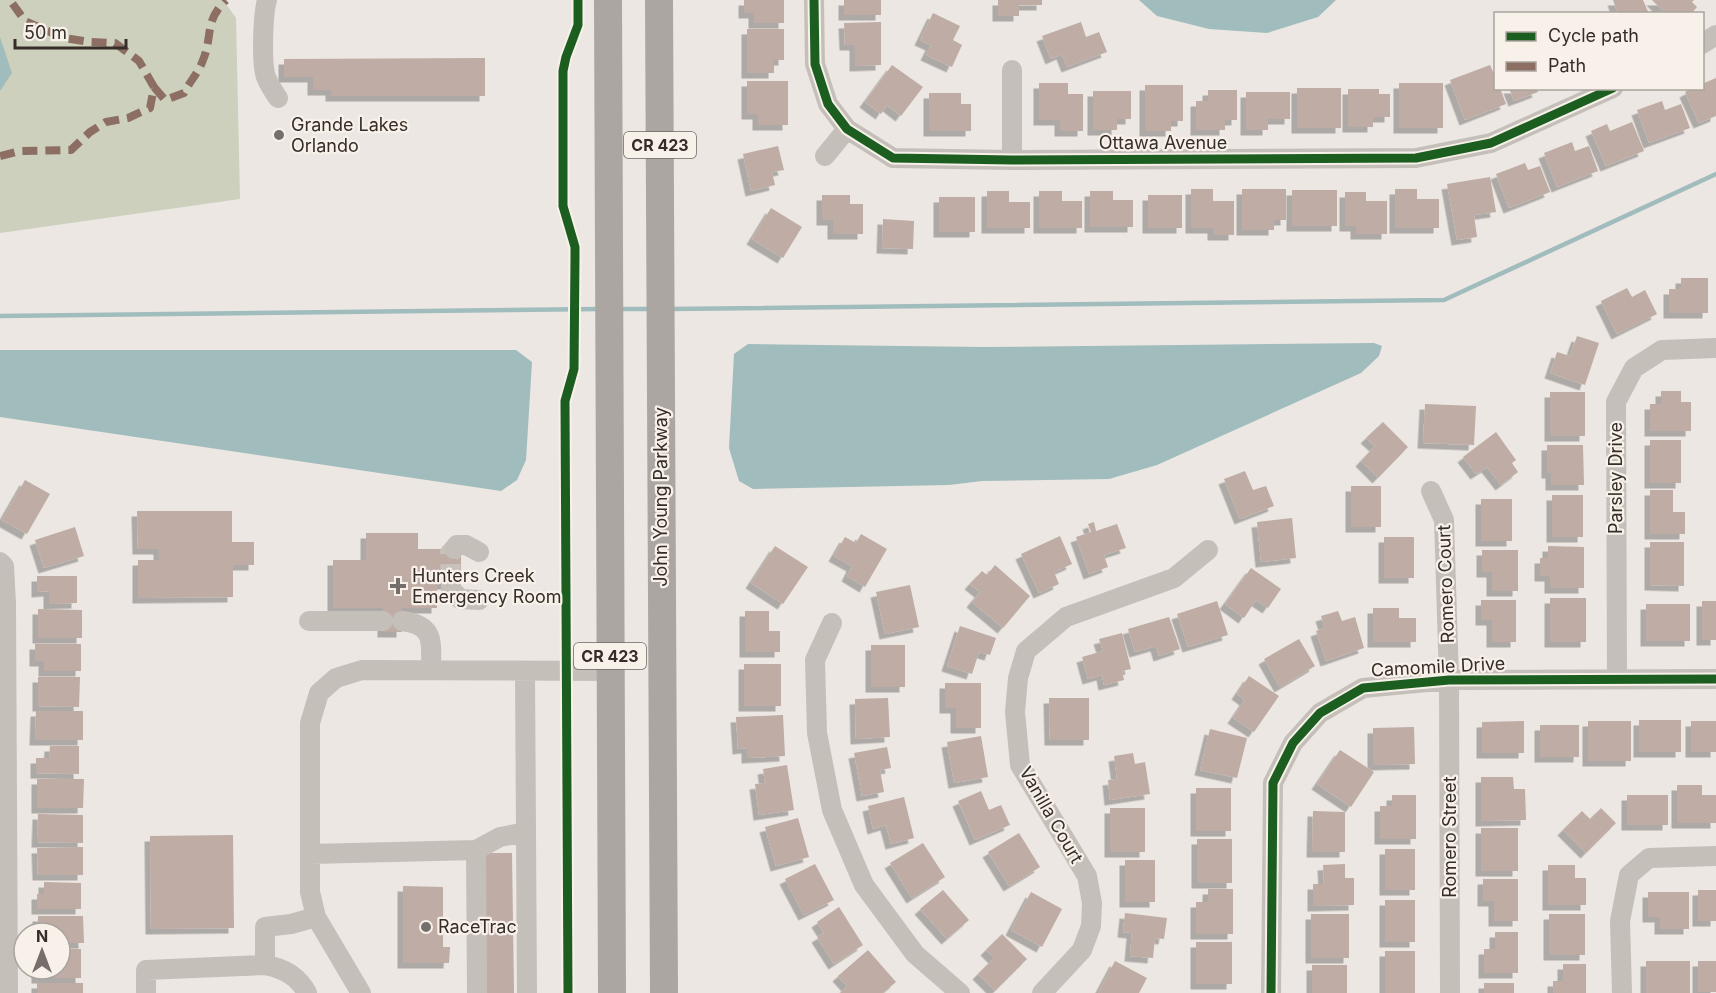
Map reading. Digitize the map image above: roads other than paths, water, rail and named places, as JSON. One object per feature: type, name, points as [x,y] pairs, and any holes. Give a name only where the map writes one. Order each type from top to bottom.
[{"type":"highway","name":"CR 423","points":[[608,0],[612,993]]},
{"type":"highway","name":"John Young Parkway","points":[[659,0],[664,993]]},
{"type":"street","points":[[267,0],[263,30],[265,75],[278,98]]},
{"type":"street","name":"Ottawa Avenue","points":[[814,0],[814,64],[828,104],[847,129],[893,158],[1012,160],[1416,158],[1491,143],[1609,90]]},
{"type":"street","points":[[1012,70],[1012,160]]},
{"type":"street","points":[[825,156],[847,129]]},
{"type":"street","name":"Parsley Drive","points":[[1617,679],[1616,402],[1634,368],[1662,350],[1716,348]]},
{"type":"street","name":"Romero Court","points":[[1431,491],[1444,520],[1449,680]]},
{"type":"street","points":[[454,549],[457,545],[466,545],[479,552]]},
{"type":"street","name":"Vanilla Court","points":[[1042,993],[1082,950],[1091,926],[1092,903],[1087,876],[1020,765],[1015,712],[1018,678],[1026,651],[1066,617],[1174,578],[1208,550]]},
{"type":"street","points":[[0,562],[4,566],[6,604],[8,993]]},
{"type":"street","points":[[451,584],[451,589],[460,599],[478,600]]},
{"type":"street","points":[[309,621],[412,622],[424,628],[430,636],[431,670]]},
{"type":"street","points":[[832,623],[815,660],[817,733],[832,810],[864,885],[915,954],[960,993]]},
{"type":"street","points":[[362,993],[316,917],[310,892],[310,723],[319,693],[336,678],[362,670],[610,671]]},
{"type":"street","points":[[525,671],[527,993]]},
{"type":"street","name":"Camomile Drive","points":[[1271,993],[1273,783],[1293,743],[1320,713],[1362,688],[1449,680],[1716,679]]},
{"type":"street","name":"Romero Street","points":[[1449,680],[1450,993]]},
{"type":"street","points":[[310,854],[476,850],[500,837],[526,832]]},
{"type":"street","points":[[476,850],[477,993]]},
{"type":"street","points":[[1622,993],[1620,921],[1629,875],[1649,858],[1716,856]]},
{"type":"street","points":[[265,965],[265,927],[291,924],[316,917]]},
{"type":"street","points":[[146,993],[146,970],[265,965],[280,967],[292,974],[307,993]]},
{"type":"water","points":[[1139,0],[1336,0],[1318,17],[1267,33],[1209,29],[1157,16]]},
{"type":"water","points":[[0,37],[12,73],[0,91]]},
{"type":"water","points":[[1374,343],[1382,346],[1379,356],[1361,373],[1157,465],[1109,479],[753,489],[739,481],[729,448],[734,354],[748,344],[983,347]]},
{"type":"water","points":[[0,350],[516,350],[532,362],[526,460],[517,480],[501,491],[0,417]]},
{"type":"waterway","points":[[670,309],[1444,300],[1716,174]]},
{"type":"waterway","points":[[0,316],[601,309]]},
{"type":"waterway","points":[[619,309],[652,309]]},
{"type":"tunnel","points":[[451,584],[450,553],[454,549]]},
{"type":"place","name":"Grande Lakes Orlando","points":[[279,135]]},
{"type":"place","name":"Hunters Creek Emergency Room","points":[[398,586]]},
{"type":"place","name":"RaceTrac","points":[[426,927]]}]
